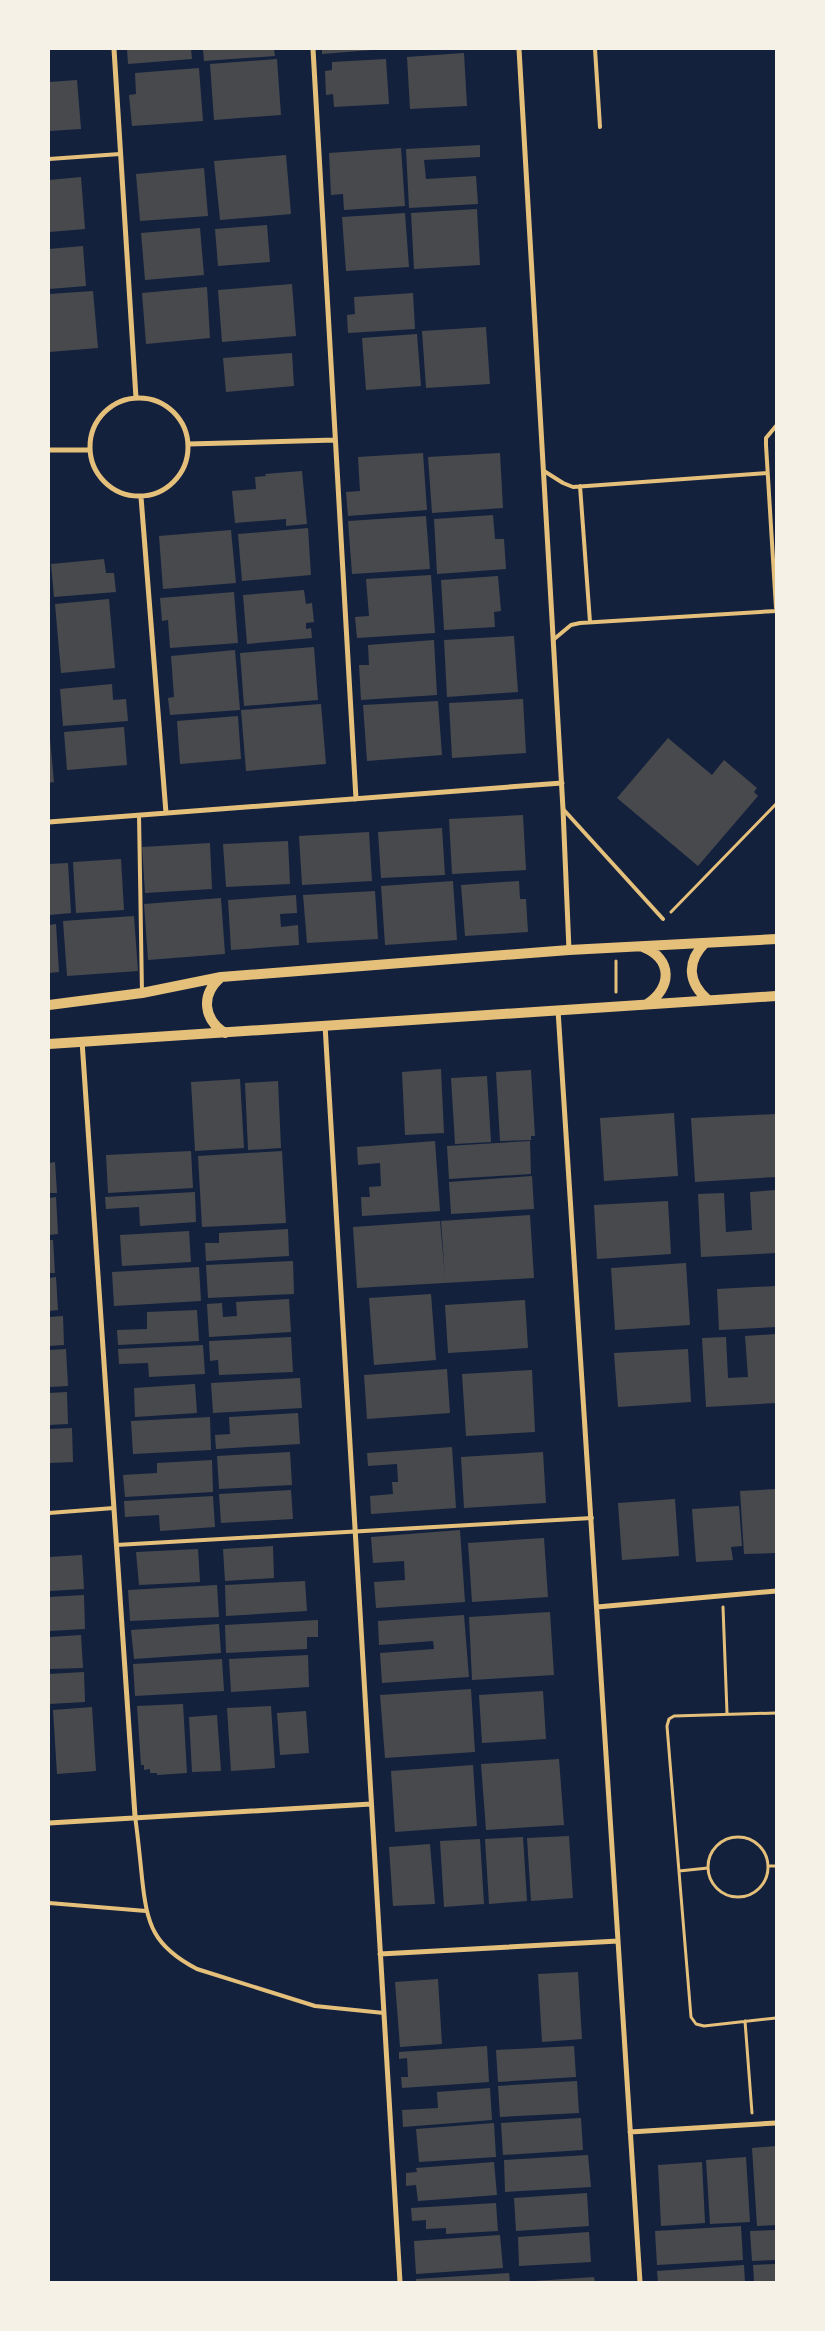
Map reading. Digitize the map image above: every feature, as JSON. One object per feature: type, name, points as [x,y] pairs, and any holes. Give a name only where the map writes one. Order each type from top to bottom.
[{"type":"main road","points":[[49,1005],[142,993],[221,977],[569,950],[776,939]]},
{"type":"main road","points":[[705,943],[697,951],[692,961],[691,972],[697,988],[708,1000]]},
{"type":"main road","points":[[641,946],[653,951],[662,960],[666,973],[664,986],[657,998],[646,1005]]},
{"type":"main road","points":[[221,977],[213,985],[208,995],[206,1007],[210,1018],[225,1033]]},
{"type":"main road","points":[[49,1044],[225,1033],[325,1024],[776,996]]},
{"type":"street","points":[[114,49],[136,398]]},
{"type":"street","points":[[313,49],[356,798]]},
{"type":"street","points":[[519,49],[562,783],[569,950]]},
{"type":"street","points":[[136,398],[155,400],[172,410],[183,426],[188,444],[185,464],[175,480],[160,492],[141,497],[122,494],[106,484],[94,468],[89,450],[92,431],[102,414],[118,403],[136,398]]},
{"type":"street","points":[[188,444],[334,440]]},
{"type":"street","points":[[49,450],[89,450]]},
{"type":"street","points":[[141,497],[166,813]]},
{"type":"street","points":[[49,822],[562,783]]},
{"type":"street","points":[[558,1010],[640,2282]]},
{"type":"street","points":[[325,1024],[400,2282]]},
{"type":"street","points":[[82,1041],[135,1816]]},
{"type":"street","points":[[597,1607],[776,1591]]},
{"type":"street","points":[[49,1823],[135,1816],[371,1804]]},
{"type":"street","points":[[380,1954],[618,1940]]},
{"type":"street","points":[[630,2132],[776,2123]]},
{"type":"lane","points":[[595,49],[600,127]]},
{"type":"lane","points":[[49,159],[120,154]]},
{"type":"lane","points":[[776,426],[766,438],[776,608]]},
{"type":"lane","points":[[544,471],[573,487],[767,473]]},
{"type":"lane","points":[[580,486],[590,622]]},
{"type":"lane","points":[[553,640],[571,625],[590,622],[776,612]]},
{"type":"lane","points":[[563,808],[663,919]]},
{"type":"lane","points":[[139,815],[142,993]]},
{"type":"lane","points":[[49,1513],[114,1508]]},
{"type":"lane","points":[[116,1545],[592,1518]]},
{"type":"lane","points":[[135,1816],[146,1911],[153,1930],[164,1946],[179,1960],[197,1970],[315,2006],[384,2013]]},
{"type":"lane","points":[[49,1903],[146,1911]]},
{"type":"path","points":[[663,919],[776,804]]},
{"type":"path","points":[[615,948],[616,1006]]},
{"type":"path","points":[[722,1596],[727,1713]]},
{"type":"path","points":[[776,1713],[683,1715],[669,1719],[667,1726],[691,2017],[696,2024],[704,2026],[776,2018]]},
{"type":"path","points":[[737,1836],[746,1838],[762,1848],[768,1866],[762,1884],[756,1891],[738,1897],[721,1891],[710,1876],[708,1868],[713,1850],[728,1838],[737,1836]]},
{"type":"path","points":[[768,1866],[776,1866]]},
{"type":"path","points":[[679,1871],[708,1868]]},
{"type":"path","points":[[745,2021],[753,2124]]},
{"type":"building","points":[[127,49],[191,49],[192,59],[128,64]]},
{"type":"building","points":[[203,49],[274,49],[275,56],[204,61]]},
{"type":"building","points":[[322,49],[372,49],[372,50],[322,54]]},
{"type":"building","points":[[464,53],[467,106],[410,109],[407,57]]},
{"type":"building","points":[[277,59],[281,115],[214,120],[210,64]]},
{"type":"building","points":[[386,59],[389,104],[334,107],[333,94],[326,95],[325,71],[332,70],[332,62]]},
{"type":"building","points":[[199,68],[203,121],[132,126],[129,95],[136,94],[135,73]]},
{"type":"building","points":[[77,80],[81,129],[49,131],[49,82]]},
{"type":"building","points":[[480,145],[480,157],[424,160],[426,179],[476,176],[478,204],[409,208],[406,149]]},
{"type":"building","points":[[401,148],[405,206],[344,210],[343,194],[331,195],[329,153]]},
{"type":"building","points":[[286,155],[291,214],[220,220],[214,161]]},
{"type":"building","points":[[204,168],[208,216],[140,221],[136,174]]},
{"type":"building","points":[[81,177],[85,229],[49,232],[49,180]]},
{"type":"building","points":[[477,209],[480,265],[414,269],[411,213]]},
{"type":"building","points":[[405,213],[409,267],[346,271],[342,217]]},
{"type":"building","points":[[267,225],[270,262],[218,266],[215,229]]},
{"type":"building","points":[[200,228],[204,275],[145,280],[141,233]]},
{"type":"building","points":[[83,246],[86,286],[49,289],[49,249]]},
{"type":"building","points":[[292,284],[296,336],[222,342],[218,290]]},
{"type":"building","points":[[207,287],[210,338],[146,344],[142,293]]},
{"type":"building","points":[[93,291],[98,348],[49,352],[49,294]]},
{"type":"building","points":[[413,293],[415,329],[348,333],[347,315],[355,314],[354,297]]},
{"type":"building","points":[[486,327],[490,384],[426,388],[422,331]]},
{"type":"building","points":[[417,334],[421,386],[366,390],[362,338]]},
{"type":"building","points":[[292,353],[294,386],[226,392],[223,358]]},
{"type":"building","points":[[423,453],[427,510],[348,516],[346,492],[360,491],[358,457]]},
{"type":"building","points":[[500,453],[503,508],[432,513],[428,457]]},
{"type":"building","points":[[302,471],[307,524],[286,526],[286,519],[235,523],[232,491],[256,489],[255,477],[266,476],[265,474]]},
{"type":"building","points":[[493,515],[495,539],[504,539],[506,569],[437,574],[434,519]]},
{"type":"building","points":[[426,516],[430,569],[352,574],[348,521]]},
{"type":"building","points":[[308,528],[311,575],[242,581],[238,534]]},
{"type":"building","points":[[231,530],[236,583],[163,589],[159,536]]},
{"type":"building","points":[[104,559],[106,573],[114,573],[116,592],[54,597],[51,564]]},
{"type":"building","points":[[431,575],[435,633],[357,638],[355,617],[369,616],[366,579]]},
{"type":"building","points":[[498,576],[501,611],[494,612],[495,627],[444,630],[441,580]]},
{"type":"building","points":[[304,590],[306,604],[312,603],[314,622],[306,623],[306,629],[311,628],[312,638],[247,644],[243,595]]},
{"type":"building","points":[[234,592],[238,643],[170,648],[168,620],[162,621],[160,598]]},
{"type":"building","points":[[109,599],[115,668],[61,673],[55,604]]},
{"type":"building","points":[[514,636],[518,692],[447,697],[444,640]]},
{"type":"building","points":[[434,640],[437,695],[361,700],[359,665],[369,665],[368,645]]},
{"type":"building","points":[[314,647],[318,700],[244,706],[240,653]]},
{"type":"building","points":[[235,650],[240,710],[170,715],[168,698],[174,697],[171,656]]},
{"type":"building","points":[[112,684],[113,700],[126,699],[128,721],[63,726],[60,689]]},
{"type":"building","points":[[523,699],[526,753],[452,758],[449,703]]},
{"type":"building","points":[[438,701],[442,755],[367,761],[363,705]]},
{"type":"building","points":[[321,704],[326,764],[246,771],[241,710]]},
{"type":"building","points":[[238,716],[241,759],[180,764],[177,721]]},
{"type":"building","points":[[124,727],[127,765],[67,770],[64,732]]},
{"type":"building","points":[[49,728],[54,782],[49,783]]},
{"type":"building","points":[[668,738],[712,775],[724,760],[757,788],[754,792],[758,796],[698,866],[617,798]]},
{"type":"building","points":[[523,815],[526,870],[452,874],[449,819]]},
{"type":"building","points":[[442,828],[445,875],[381,878],[378,832]]},
{"type":"building","points":[[369,832],[372,881],[302,885],[299,836]]},
{"type":"building","points":[[288,841],[290,884],[226,887],[223,844]]},
{"type":"building","points":[[210,843],[212,889],[145,893],[142,847]]},
{"type":"building","points":[[121,859],[124,910],[76,913],[73,862]]},
{"type":"building","points":[[68,863],[71,913],[49,915],[49,864]]},
{"type":"building","points":[[453,881],[457,940],[385,945],[381,886]]},
{"type":"building","points":[[519,881],[520,899],[526,899],[528,932],[465,936],[461,885]]},
{"type":"building","points":[[375,891],[378,939],[307,943],[303,895]]},
{"type":"building","points":[[296,895],[297,913],[280,914],[281,927],[298,925],[299,945],[231,950],[228,900]]},
{"type":"building","points":[[221,898],[225,954],[148,960],[144,904]]},
{"type":"building","points":[[134,916],[138,971],[67,976],[63,921]]},
{"type":"building","points":[[56,924],[59,972],[49,973],[49,925]]},
{"type":"building","points":[[441,1069],[444,1133],[405,1135],[402,1072]]},
{"type":"building","points":[[531,1070],[535,1136],[531,1136],[531,1140],[500,1141],[496,1072]]},
{"type":"building","points":[[487,1076],[491,1142],[455,1144],[451,1078]]},
{"type":"building","points":[[240,1079],[244,1148],[195,1151],[191,1082]]},
{"type":"building","points":[[278,1081],[281,1148],[248,1150],[245,1083]]},
{"type":"building","points":[[674,1113],[678,1176],[604,1181],[600,1118]]},
{"type":"building","points":[[776,1114],[776,1177],[695,1182],[691,1118]]},
{"type":"building","points":[[435,1141],[440,1211],[362,1216],[361,1197],[370,1197],[369,1187],[381,1186],[380,1163],[358,1165],[357,1147]]},
{"type":"building","points":[[530,1141],[531,1174],[449,1179],[447,1146]]},
{"type":"building","points":[[191,1151],[193,1188],[108,1193],[106,1155]]},
{"type":"building","points":[[282,1151],[286,1223],[202,1227],[198,1156]]},
{"type":"building","points":[[55,1162],[57,1193],[49,1193],[49,1163]]},
{"type":"building","points":[[532,1176],[534,1209],[451,1214],[449,1182]]},
{"type":"building","points":[[776,1190],[776,1253],[701,1257],[698,1194],[724,1193],[726,1232],[752,1230],[750,1192]]},
{"type":"building","points":[[195,1192],[196,1222],[140,1226],[139,1207],[106,1209],[105,1197]]},
{"type":"building","points":[[56,1197],[58,1234],[49,1235],[49,1198]]},
{"type":"building","points":[[668,1201],[671,1254],[597,1259],[594,1205]]},
{"type":"building","points":[[530,1215],[534,1278],[357,1288],[353,1227],[440,1221],[445,1277],[441,1221]]},
{"type":"building","points":[[288,1229],[289,1256],[206,1261],[205,1243],[219,1243],[219,1233]]},
{"type":"building","points":[[189,1231],[191,1262],[122,1266],[120,1235]]},
{"type":"building","points":[[49,1240],[53,1240],[55,1273],[49,1273]]},
{"type":"building","points":[[293,1261],[294,1294],[208,1298],[206,1265]]},
{"type":"building","points":[[686,1263],[690,1325],[615,1330],[611,1268]]},
{"type":"building","points":[[199,1267],[201,1301],[114,1306],[112,1272]]},
{"type":"building","points":[[56,1277],[58,1310],[49,1311],[49,1278]]},
{"type":"building","points":[[776,1286],[776,1327],[719,1330],[717,1289]]},
{"type":"building","points":[[431,1294],[436,1360],[374,1365],[369,1298]]},
{"type":"building","points":[[289,1299],[291,1332],[209,1337],[207,1304],[222,1303],[223,1317],[237,1316],[236,1302]]},
{"type":"building","points":[[525,1300],[528,1348],[448,1353],[445,1305]]},
{"type":"building","points":[[197,1310],[199,1341],[118,1345],[117,1330],[147,1329],[147,1312]]},
{"type":"building","points":[[63,1316],[64,1345],[49,1346],[49,1317]]},
{"type":"building","points":[[776,1334],[776,1403],[706,1407],[702,1338],[726,1337],[728,1378],[748,1377],[745,1336]]},
{"type":"building","points":[[291,1337],[293,1372],[219,1375],[218,1360],[210,1361],[209,1341]]},
{"type":"building","points":[[203,1345],[205,1374],[149,1377],[148,1363],[119,1364],[118,1349]]},
{"type":"building","points":[[66,1349],[68,1386],[49,1387],[49,1350]]},
{"type":"building","points":[[688,1349],[691,1402],[618,1407],[614,1353]]},
{"type":"building","points":[[447,1369],[450,1413],[367,1419],[364,1375]]},
{"type":"building","points":[[532,1370],[535,1432],[466,1436],[462,1374]]},
{"type":"building","points":[[300,1378],[302,1408],[213,1413],[211,1383]]},
{"type":"building","points":[[195,1384],[197,1413],[135,1417],[134,1388]]},
{"type":"building","points":[[67,1392],[68,1424],[49,1425],[49,1393]]},
{"type":"building","points":[[298,1413],[300,1444],[216,1449],[215,1435],[230,1434],[229,1417]]},
{"type":"building","points":[[210,1417],[211,1450],[133,1454],[131,1421]]},
{"type":"building","points":[[72,1428],[73,1462],[49,1463],[49,1429]]},
{"type":"building","points":[[452,1447],[456,1508],[371,1514],[370,1496],[393,1494],[392,1482],[398,1482],[397,1464],[368,1466],[367,1453]]},
{"type":"building","points":[[290,1452],[292,1485],[219,1489],[217,1456]]},
{"type":"building","points":[[543,1452],[546,1503],[464,1508],[461,1457]]},
{"type":"building","points":[[212,1460],[213,1492],[125,1497],[123,1475],[157,1473],[157,1463]]},
{"type":"building","points":[[776,1489],[776,1553],[744,1554],[740,1491]]},
{"type":"building","points":[[291,1490],[293,1519],[221,1523],[219,1494]]},
{"type":"building","points":[[213,1496],[215,1527],[160,1531],[159,1515],[125,1517],[124,1501]]},
{"type":"building","points":[[675,1499],[679,1556],[622,1560],[618,1503]]},
{"type":"building","points":[[739,1506],[742,1546],[731,1547],[733,1560],[696,1562],[692,1509]]},
{"type":"building","points":[[460,1530],[465,1602],[376,1608],[374,1582],[405,1580],[404,1561],[373,1563],[371,1537]]},
{"type":"building","points":[[544,1538],[548,1597],[472,1602],[468,1543]]},
{"type":"building","points":[[273,1546],[274,1578],[225,1581],[223,1549]]},
{"type":"building","points":[[198,1549],[200,1582],[139,1585],[136,1552]]},
{"type":"building","points":[[82,1555],[84,1589],[49,1591],[49,1557]]},
{"type":"building","points":[[305,1581],[307,1611],[226,1616],[225,1585]]},
{"type":"building","points":[[217,1585],[219,1617],[130,1621],[128,1590]]},
{"type":"building","points":[[84,1595],[85,1629],[49,1631],[49,1597]]},
{"type":"building","points":[[550,1612],[554,1675],[472,1680],[469,1617]]},
{"type":"building","points":[[464,1615],[469,1677],[382,1683],[380,1653],[434,1649],[433,1641],[379,1645],[378,1621]]},
{"type":"building","points":[[318,1620],[318,1637],[307,1637],[307,1649],[226,1653],[225,1625]]},
{"type":"building","points":[[219,1624],[221,1653],[134,1659],[131,1630]]},
{"type":"building","points":[[81,1635],[83,1668],[49,1669],[49,1637]]},
{"type":"building","points":[[308,1655],[309,1687],[231,1692],[229,1659]]},
{"type":"building","points":[[222,1659],[224,1691],[135,1696],[133,1664]]},
{"type":"building","points":[[84,1672],[85,1702],[49,1704],[49,1674]]},
{"type":"building","points":[[471,1689],[475,1752],[385,1758],[380,1695]]},
{"type":"building","points":[[543,1691],[546,1739],[482,1743],[479,1695]]},
{"type":"building","points":[[183,1704],[187,1773],[157,1775],[157,1773],[150,1773],[150,1769],[144,1770],[144,1765],[141,1765],[137,1706]]},
{"type":"building","points":[[271,1706],[275,1768],[231,1771],[227,1708]]},
{"type":"building","points":[[92,1707],[96,1771],[57,1774],[53,1710]]},
{"type":"building","points":[[306,1711],[309,1753],[280,1755],[277,1713]]},
{"type":"building","points":[[217,1715],[221,1771],[192,1772],[189,1717]]},
{"type":"building","points":[[559,1759],[564,1825],[486,1830],[481,1764]]},
{"type":"building","points":[[473,1765],[477,1826],[395,1832],[391,1771]]},
{"type":"building","points":[[569,1836],[573,1898],[531,1901],[527,1838]]},
{"type":"building","points":[[523,1837],[527,1901],[489,1904],[485,1839]]},
{"type":"building","points":[[480,1839],[484,1904],[444,1907],[440,1841]]},
{"type":"building","points":[[430,1844],[435,1904],[393,1906],[389,1847]]},
{"type":"building","points":[[578,1972],[582,2039],[542,2042],[538,1974]]},
{"type":"building","points":[[438,1979],[442,2044],[400,2047],[395,1982]]},
{"type":"building","points":[[487,2046],[489,2082],[402,2088],[401,2077],[408,2077],[407,2058],[399,2059],[399,2052]]},
{"type":"building","points":[[574,2046],[576,2077],[498,2082],[496,2050]]},
{"type":"building","points":[[577,2081],[579,2113],[500,2117],[498,2086]]},
{"type":"building","points":[[490,2088],[492,2120],[403,2127],[402,2110],[438,2108],[437,2092]]},
{"type":"building","points":[[581,2118],[583,2150],[503,2155],[501,2123]]},
{"type":"building","points":[[494,2123],[496,2157],[419,2162],[416,2129]]},
{"type":"building","points":[[776,2146],[776,2225],[757,2226],[752,2148]]},
{"type":"building","points":[[588,2155],[591,2187],[505,2192],[504,2160]]},
{"type":"building","points":[[746,2157],[750,2222],[710,2224],[706,2160]]},
{"type":"building","points":[[494,2162],[497,2195],[418,2201],[416,2185],[406,2186],[406,2173],[417,2172],[416,2168]]},
{"type":"building","points":[[702,2162],[705,2223],[661,2226],[658,2165]]},
{"type":"building","points":[[587,2193],[589,2226],[516,2231],[514,2198]]},
{"type":"building","points":[[496,2203],[498,2231],[446,2234],[446,2228],[426,2229],[426,2220],[412,2221],[411,2208]]},
{"type":"building","points":[[741,2226],[743,2260],[657,2265],[655,2231]]},
{"type":"building","points":[[776,2230],[776,2260],[752,2261],[750,2231]]},
{"type":"building","points":[[589,2232],[591,2262],[519,2266],[518,2237]]},
{"type":"building","points":[[500,2235],[503,2268],[416,2274],[414,2241]]},
{"type":"building","points":[[776,2264],[776,2282],[754,2282],[753,2265]]},
{"type":"building","points":[[744,2265],[745,2282],[658,2282],[657,2271]]},
{"type":"building","points":[[509,2273],[510,2282],[416,2282],[416,2279]]},
{"type":"building","points":[[594,2277],[595,2282],[534,2282],[534,2281]]}]
